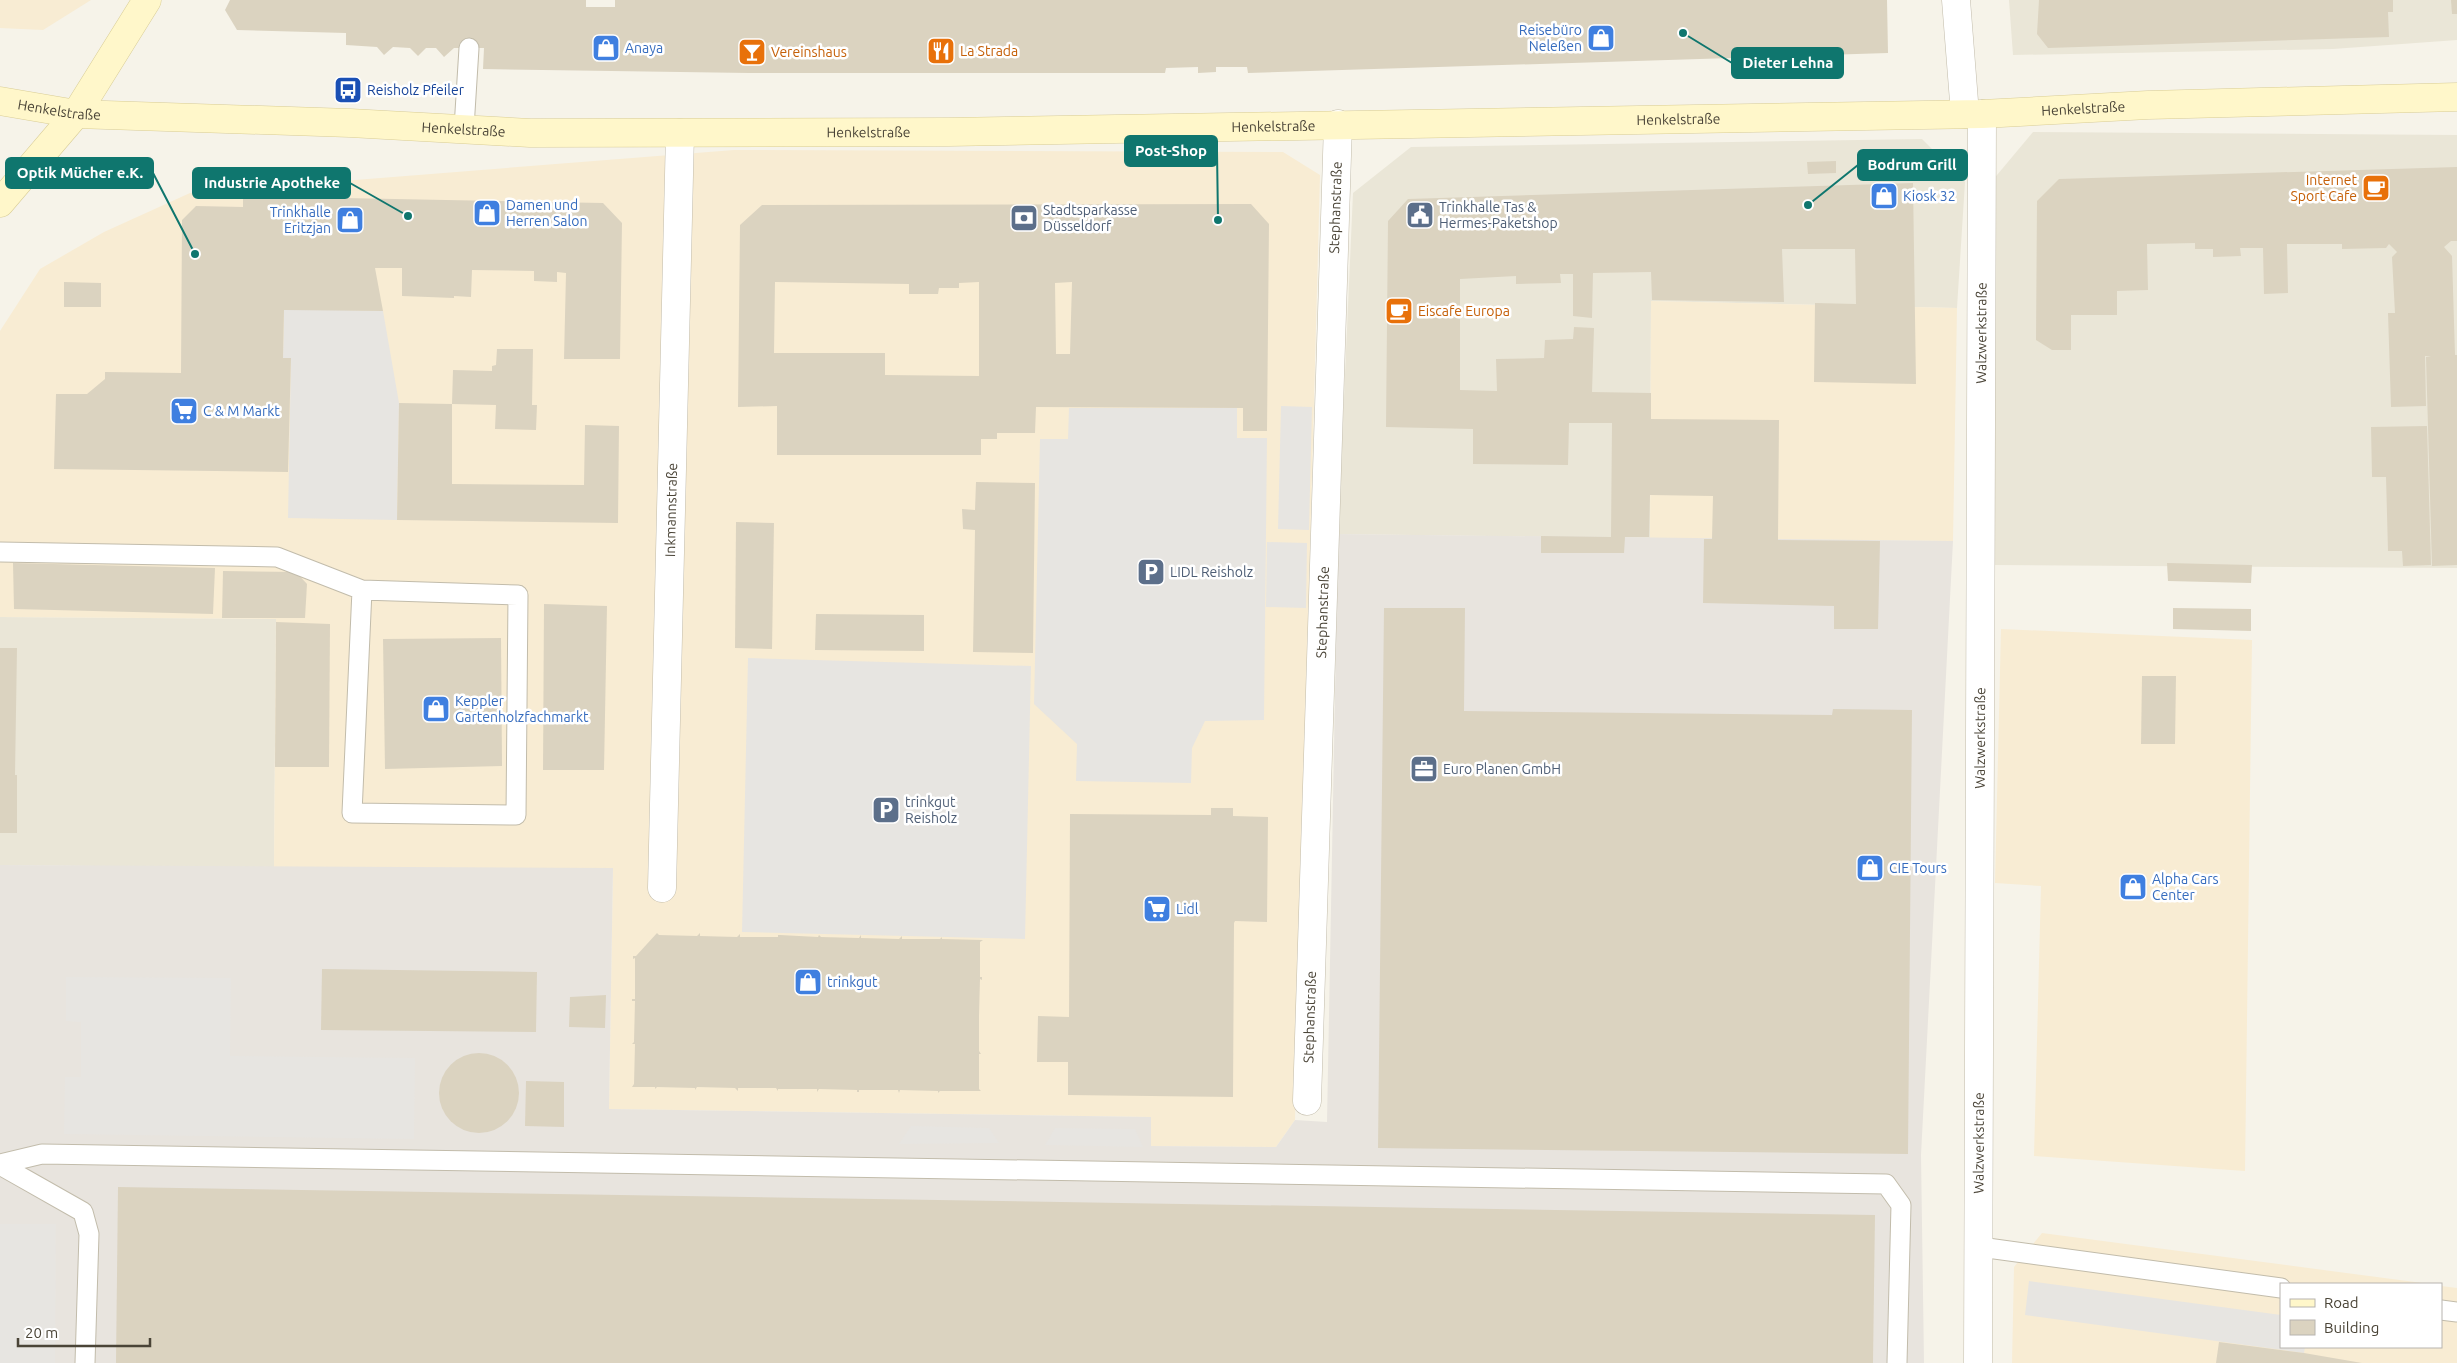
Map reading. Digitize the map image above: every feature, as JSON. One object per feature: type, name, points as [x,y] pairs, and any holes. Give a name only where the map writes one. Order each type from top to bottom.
[{"type":"street","points":[[0,202],[76,114],[147,0]]},
{"type":"street","name":"Walzwerkstraße","points":[[1956,0],[1974,114],[1980,1247],[1978,1363]]},
{"type":"street","name":"Henkelstraße","points":[[0,101],[76,114],[464,128],[530,133],[680,133],[1287,128],[1338,124],[1974,114],[2148,105],[2457,97]]},
{"type":"street","name":"Stephanstraße","points":[[1307,1101],[1338,124]]},
{"type":"street","name":"Inkmannstraße","points":[[662,888],[680,133]]},
{"type":"lane","points":[[464,128],[469,48]]},
{"type":"lane","points":[[0,552],[277,557],[362,590],[518,595],[516,815],[352,813],[362,590]]},
{"type":"lane","points":[[0,1164],[42,1154],[1886,1184],[1901,1205],[1897,1363]]},
{"type":"lane","points":[[0,1164],[84,1212],[89,1234],[85,1363]]},
{"type":"lane","points":[[1980,1247],[2280,1288]]},
{"type":"lane","points":[[2442,1310],[2457,1312]]},
{"type":"shaded area","points":[[0,0],[91,0],[43,30],[0,28]]},
{"type":"shaded area","points":[[2009,0],[2457,0],[2457,40],[2333,49],[2013,55]]},
{"type":"shaded area","points":[[2033,132],[2457,135],[2457,568],[1994,565],[1992,181]]},
{"type":"shaded area","points":[[1922,139],[1965,182],[1957,308],[1651,301],[1650,538],[1338,534],[1353,193],[1411,147]]},
{"type":"shaded area","points":[[734,150],[1283,152],[1320,175],[1295,1120],[1276,1147],[1151,1146],[1151,1117],[609,1109],[613,868],[274,868],[276,619],[0,617],[0,331],[40,269],[104,232],[190,193]]},
{"type":"shaded area","points":[[1651,301],[1957,308],[1953,541],[1650,538]]},
{"type":"shaded area","points":[[284,310],[383,311],[399,403],[397,520],[288,518],[291,358],[283,358]]},
{"type":"shaded area","points":[[1281,406],[1312,407],[1309,530],[1278,529]]},
{"type":"shaded area","name":"LIDL Reisholz","points":[[1069,408],[1237,408],[1237,438],[1267,438],[1264,720],[1205,721],[1192,748],[1191,783],[1076,781],[1077,744],[1034,704],[1040,439],[1068,439]]},
{"type":"shaded area","points":[[1338,534],[1953,541],[1921,1155],[1924,1363],[0,1363],[0,865],[613,868],[609,1109],[1151,1117],[1151,1146],[1276,1147],[1295,1120],[1327,1122]]},
{"type":"shaded area","points":[[1267,542],[1307,543],[1306,608],[1266,607]]},
{"type":"shaded area","points":[[0,617],[276,619],[274,868],[0,865]]},
{"type":"shaded area","points":[[2001,629],[2252,640],[2245,1171],[2034,1156],[2041,886],[1995,883]]},
{"type":"shaded area","name":"trinkgut Reisholz","points":[[748,658],[1031,666],[1025,939],[742,932]]},
{"type":"shaded area","points":[[66,977],[231,978],[230,1056],[415,1058],[414,1139],[64,1134],[65,1077],[81,1077],[81,1022],[66,1021]]},
{"type":"shaded area","points":[[911,1126],[989,1128],[999,1143],[899,1144]]},
{"type":"shaded area","points":[[1055,1128],[1135,1129],[1143,1147],[1045,1145]]},
{"type":"shaded area","points":[[0,1224],[56,1224],[55,1363],[0,1363]]},
{"type":"shaded area","points":[[2042,1233],[2422,1283],[2280,1283],[2280,1348],[2442,1348],[2442,1286],[2457,1288],[2457,1363],[2012,1363],[2014,1267]]},
{"type":"shaded area","points":[[2029,1281],[2280,1315],[2280,1348],[2305,1348],[2304,1353],[2025,1315]]},
{"type":"building","points":[[230,0],[586,0],[586,7],[615,7],[615,0],[1887,0],[1888,53],[1248,73],[1247,67],[1216,67],[1216,72],[1198,73],[1198,67],[1166,68],[1165,73],[749,73],[483,69],[484,48],[454,48],[444,57],[436,48],[426,48],[418,56],[410,48],[393,47],[384,55],[377,47],[346,45],[346,33],[237,30],[225,10]]},
{"type":"building","points":[[2039,0],[2393,0],[2393,12],[2388,12],[2389,37],[2048,48],[2037,34]]},
{"type":"building","points":[[2451,0],[2457,0],[2457,14],[2452,14]]},
{"type":"building","points":[[1836,161],[1836,173],[1808,174],[1807,162]]},
{"type":"building","points":[[2457,167],[2457,241],[2451,241],[2444,247],[2452,256],[2455,355],[2457,355],[2457,565],[2432,566],[2426,357],[2431,356],[2425,356],[2426,406],[2391,407],[2388,313],[2395,313],[2392,257],[2397,252],[2389,244],[2386,248],[2342,249],[2342,244],[2287,244],[2288,293],[2264,294],[2263,248],[2240,248],[2241,256],[2213,257],[2213,249],[2195,249],[2195,243],[2147,244],[2148,290],[2117,291],[2117,315],[2071,315],[2071,350],[2052,350],[2036,340],[2037,201],[2059,179]]},
{"type":"building","points":[[1913,183],[1916,384],[1814,382],[1815,303],[1856,304],[1855,249],[1782,249],[1784,302],[1652,300],[1651,272],[1593,273],[1592,318],[1573,316],[1573,274],[1560,274],[1561,283],[1516,284],[1516,276],[1460,279],[1460,390],[1497,391],[1496,359],[1544,358],[1545,340],[1573,339],[1574,327],[1594,328],[1592,392],[1651,393],[1651,419],[1779,420],[1778,540],[1880,541],[1878,629],[1834,629],[1834,606],[1703,603],[1704,539],[1712,539],[1713,496],[1650,495],[1649,537],[1625,537],[1624,553],[1541,553],[1541,536],[1611,537],[1612,423],[1569,423],[1568,465],[1473,464],[1473,429],[1386,427],[1388,221],[1408,199]]},
{"type":"building","points":[[243,196],[603,203],[622,223],[620,359],[564,359],[566,273],[557,272],[557,282],[534,281],[534,271],[472,270],[471,297],[454,296],[454,298],[402,296],[402,268],[375,268],[383,311],[284,310],[283,358],[291,358],[288,472],[54,469],[56,394],[87,394],[105,379],[105,372],[181,373],[182,220],[196,206],[243,207]]},
{"type":"building","points":[[1251,204],[1269,224],[1267,431],[1243,431],[1243,408],[1036,407],[1035,433],[997,433],[997,439],[981,439],[981,455],[777,455],[777,406],[738,407],[740,225],[762,205]],"holes":[[[775,282],[909,284],[909,294],[938,294],[939,288],[959,288],[959,283],[979,282],[979,376],[885,375],[885,353],[774,353]],[[1072,282],[1070,354],[1056,354],[1055,283]]]},
{"type":"building","points":[[64,282],[101,283],[101,307],[64,307]]},
{"type":"building","points":[[497,349],[533,349],[532,405],[537,405],[536,430],[495,429],[496,405],[452,404],[453,370],[492,371],[492,366],[496,365]]},
{"type":"building","points":[[399,403],[452,404],[452,484],[584,485],[585,425],[619,426],[618,523],[397,520]]},
{"type":"building","points":[[2427,426],[2431,565],[2403,566],[2402,551],[2388,551],[2386,477],[2372,477],[2371,427]]},
{"type":"building","points":[[976,482],[1035,483],[1033,653],[973,652],[975,530],[963,529],[962,509],[975,510]]},
{"type":"building","points":[[736,522],[774,523],[772,649],[735,648]]},
{"type":"building","points":[[13,563],[215,568],[213,614],[14,609]]},
{"type":"building","points":[[2167,563],[2252,565],[2251,583],[2168,581]]},
{"type":"building","points":[[223,571],[296,572],[307,584],[305,618],[222,618]]},
{"type":"building","points":[[544,604],[607,606],[604,770],[543,770]]},
{"type":"building","points":[[1384,608],[1465,608],[1464,711],[1832,715],[1833,709],[1912,710],[1908,1154],[1378,1148]]},
{"type":"building","points":[[2173,608],[2251,609],[2251,631],[2173,629]]},
{"type":"building","points":[[816,614],[924,615],[924,651],[815,650]]},
{"type":"building","points":[[276,622],[330,624],[329,767],[275,767]]},
{"type":"building","points":[[501,638],[502,766],[385,769],[383,639]]},
{"type":"building","points":[[0,648],[17,648],[15,775],[17,775],[17,833],[0,833]]},
{"type":"building","points":[[2142,676],[2176,676],[2175,744],[2141,744]]},
{"type":"building","points":[[1211,808],[1233,808],[1233,816],[1268,817],[1267,922],[1235,921],[1234,923],[1233,1097],[1068,1095],[1068,1062],[1037,1062],[1038,1016],[1069,1017],[1070,814],[1211,815]]},
{"type":"building","points":[[657,933],[659,935],[697,936],[700,933],[700,936],[737,937],[740,934],[740,937],[778,937],[780,935],[818,937],[819,935],[821,937],[859,938],[861,935],[861,938],[899,939],[902,936],[902,939],[940,939],[942,937],[942,939],[983,940],[980,942],[980,977],[982,977],[982,980],[980,979],[979,1016],[979,1051],[981,1054],[979,1054],[979,1089],[981,1091],[940,1091],[938,1093],[938,1091],[900,1090],[899,1093],[898,1090],[859,1090],[857,1092],[857,1090],[819,1089],[817,1092],[817,1089],[778,1089],[778,1091],[776,1088],[738,1088],[738,1091],[735,1088],[697,1087],[695,1090],[695,1088],[657,1087],[655,1089],[655,1087],[632,1087],[634,1084],[635,1044],[632,1044],[634,1042],[635,1001],[632,1001],[632,999],[635,999],[635,958],[633,959],[633,956],[636,956]]},
{"type":"building","points":[[322,969],[537,972],[536,1032],[321,1030]]},
{"type":"building","points":[[606,995],[605,1028],[569,1027],[570,997]]},
{"type":"building","points":[[479,1053],[494,1056],[507,1065],[516,1078],[519,1093],[516,1108],[507,1121],[494,1130],[479,1133],[464,1130],[451,1121],[442,1108],[439,1093],[442,1078],[451,1065],[464,1056]]},
{"type":"building","points":[[526,1081],[564,1082],[564,1127],[525,1126]]},
{"type":"building","points":[[118,1187],[1875,1215],[1873,1363],[116,1363]]},
{"type":"building","points":[[2219,1342],[2304,1353],[2362,1363],[2216,1363]]},
{"type":"place","name":"Dieter Lehna","points":[[1683,33]]},
{"type":"place","name":"Reisebüro Neleßen","points":[[1601,38]]},
{"type":"place","name":"Anaya","points":[[606,48]]},
{"type":"place","name":"La Strada","points":[[941,51]]},
{"type":"place","name":"Vereinshaus","points":[[752,52]]},
{"type":"place","name":"Reisholz Pfeiler","points":[[348,90]]},
{"type":"place","name":"Internet Sport Cafe","points":[[2376,188]]},
{"type":"place","name":"Kiosk 32","points":[[1884,196]]},
{"type":"place","name":"Bodrum Grill","points":[[1808,205]]},
{"type":"place","name":"Damen und Herren Salon","points":[[487,213]]},
{"type":"place","name":"Trinkhalle Tas & Hermes-Paketshop","points":[[1420,215]]},
{"type":"place","name":"Industrie Apotheke","points":[[408,216]]},
{"type":"place","name":"Stadtsparkasse Düsseldorf","points":[[1024,218]]},
{"type":"place","name":"Trinkhalle Eritzjan","points":[[350,220]]},
{"type":"place","name":"Post-Shop","points":[[1218,220]]},
{"type":"place","name":"Optik Mücher e.K.","points":[[195,254]]},
{"type":"place","name":"Eiscafe Europa","points":[[1399,311]]},
{"type":"place","name":"C & M Markt","points":[[184,411]]},
{"type":"place","name":"LIDL Reisholz","points":[[1151,572]]},
{"type":"place","name":"Keppler Gartenholzfachmarkt","points":[[436,709]]},
{"type":"place","name":"Euro Planen GmbH","points":[[1424,769]]},
{"type":"place","name":"trinkgut Reisholz","points":[[886,810]]},
{"type":"place","name":"CIE Tours","points":[[1870,868]]},
{"type":"place","name":"Alpha Cars Center","points":[[2133,887]]},
{"type":"place","name":"Lidl","points":[[1157,909]]},
{"type":"place","name":"trinkgut","points":[[808,982]]}]
